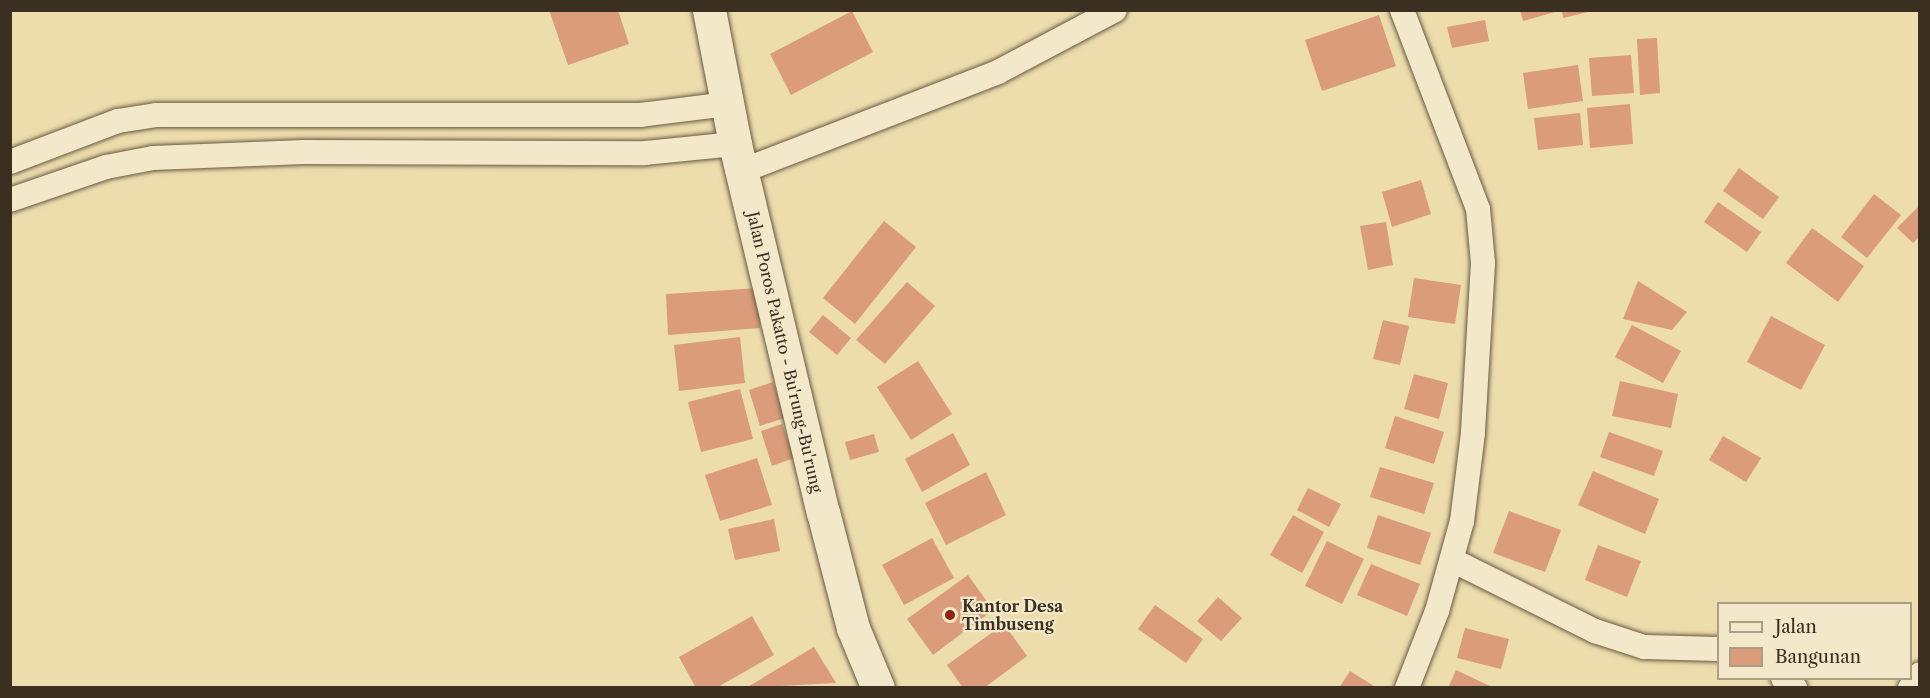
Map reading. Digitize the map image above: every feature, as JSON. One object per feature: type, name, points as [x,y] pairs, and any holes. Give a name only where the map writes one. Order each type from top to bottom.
[{"type":"main road","name":"Jalan Poros Pakatto - Bu'rung-Bu'rung","points":[[709,10],[738,157],[853,628],[878,687]]},
{"type":"street","points":[[10,200],[106,167],[153,158],[507,152],[645,153],[738,157],[998,72],[1115,10]]},
{"type":"street","points":[[1402,10],[1479,209],[1482,314],[1473,433],[1452,560],[1407,687]]},
{"type":"street","points":[[10,162],[118,121],[156,115],[640,115],[727,104]]},
{"type":"street","points":[[505,115],[507,152]]},
{"type":"street","points":[[640,115],[645,153]]},
{"type":"street","points":[[1452,560],[1595,631],[1644,647],[1717,649]]},
{"type":"street","points":[[1910,687],[1920,674]]},
{"type":"building","points":[[549,10],[618,10],[629,44],[568,65]]},
{"type":"building","points":[[1520,10],[1555,10],[1555,12],[1523,21]]},
{"type":"building","points":[[1562,10],[1592,10],[1592,11],[1563,18]]},
{"type":"building","points":[[852,11],[873,52],[791,95],[770,54]]},
{"type":"building","points":[[1379,15],[1396,66],[1322,91],[1305,40]]},
{"type":"building","points":[[1485,20],[1489,41],[1452,48],[1447,27]]},
{"type":"building","points":[[1657,38],[1660,93],[1640,95],[1637,39]]},
{"type":"building","points":[[1631,55],[1634,93],[1592,96],[1589,58]]},
{"type":"building","points":[[1578,65],[1583,101],[1528,109],[1523,73]]},
{"type":"building","points":[[1630,104],[1633,144],[1590,148],[1587,108]]},
{"type":"building","points":[[1580,113],[1583,145],[1538,150],[1534,118]]},
{"type":"building","points":[[1739,168],[1779,197],[1763,219],[1723,191]]},
{"type":"building","points":[[1421,180],[1431,214],[1392,227],[1382,192]]},
{"type":"building","points":[[1874,194],[1901,215],[1867,258],[1841,237]]},
{"type":"building","points":[[1718,202],[1761,232],[1747,252],[1704,222]]},
{"type":"building","points":[[1920,205],[1920,236],[1913,243],[1897,228]]},
{"type":"building","points":[[884,221],[916,247],[855,324],[823,298]]},
{"type":"building","points":[[1386,222],[1393,265],[1368,270],[1360,226]]},
{"type":"building","points":[[1812,228],[1864,266],[1838,302],[1786,263]]},
{"type":"building","points":[[1414,278],[1461,285],[1455,324],[1408,317]]},
{"type":"building","points":[[1638,281],[1687,312],[1672,330],[1623,319]]},
{"type":"building","points":[[907,282],[935,306],[885,364],[856,340]]},
{"type":"building","points":[[758,288],[760,328],[668,335],[666,294]]},
{"type":"building","points":[[823,315],[851,338],[837,355],[809,332]]},
{"type":"building","points":[[1771,316],[1825,345],[1801,390],[1747,362]]},
{"type":"building","points":[[1383,320],[1409,326],[1400,365],[1373,359]]},
{"type":"building","points":[[1632,325],[1681,351],[1663,383],[1615,357]]},
{"type":"building","points":[[740,337],[745,383],[679,391],[674,345]]},
{"type":"building","points":[[918,361],[952,414],[911,440],[877,387]]},
{"type":"building","points":[[1414,374],[1448,383],[1439,419],[1404,409]]},
{"type":"building","points":[[1620,381],[1678,394],[1671,428],[1612,416]]},
{"type":"building","points":[[773,382],[785,418],[760,426],[749,390]]},
{"type":"building","points":[[740,389],[753,439],[701,452],[688,402]]},
{"type":"building","points":[[1395,416],[1444,432],[1434,464],[1385,448]]},
{"type":"building","points":[[782,424],[794,458],[772,466],[761,431]]},
{"type":"building","points":[[1609,432],[1663,451],[1654,476],[1600,457]]},
{"type":"building","points":[[953,433],[970,465],[922,492],[905,459]]},
{"type":"building","points":[[874,434],[879,452],[850,460],[845,442]]},
{"type":"building","points":[[1723,436],[1761,458],[1746,482],[1709,460]]},
{"type":"building","points":[[757,458],[772,505],[720,521],[705,475]]},
{"type":"building","points":[[1380,467],[1434,483],[1424,514],[1370,497]]},
{"type":"building","points":[[1593,471],[1659,499],[1645,534],[1578,505]]},
{"type":"building","points":[[986,472],[1006,515],[946,545],[925,503]]},
{"type":"building","points":[[1308,488],[1341,504],[1329,527],[1297,510]]},
{"type":"building","points":[[1509,511],[1561,530],[1545,572],[1493,553]]},
{"type":"building","points":[[1293,515],[1324,532],[1302,573],[1270,555]]},
{"type":"building","points":[[1378,515],[1431,533],[1420,565],[1367,548]]},
{"type":"building","points":[[774,519],[780,551],[735,560],[728,529]]},
{"type":"building","points":[[932,538],[954,578],[904,605],[882,565]]},
{"type":"building","points":[[1327,541],[1364,559],[1342,604],[1305,586]]},
{"type":"building","points":[[1598,545],[1641,561],[1627,597],[1585,580]]},
{"type":"building","points":[[1371,564],[1420,584],[1407,616],[1357,595]]},
{"type":"building","name":"Kantor Desa Timbuseng","points":[[968,575],[993,610],[933,655],[907,619]]},
{"type":"building","points":[[1218,597],[1242,618],[1221,641],[1197,621]]},
{"type":"building","points":[[1155,605],[1203,639],[1186,663],[1138,629]]},
{"type":"building","points":[[752,616],[774,655],[716,688],[696,688],[679,657]]},
{"type":"building","points":[[1004,624],[1027,656],[984,688],[963,688],[947,665]]},
{"type":"building","points":[[1465,628],[1509,639],[1501,669],[1457,658]]},
{"type":"building","points":[[814,647],[836,683],[746,688]]},
{"type":"building","points":[[1456,670],[1494,688],[1448,688]]},
{"type":"building","points":[[1350,671],[1377,688],[1339,688]]},
{"type":"place","name":"Kantor Desa Timbuseng","points":[[950,615]]}]
